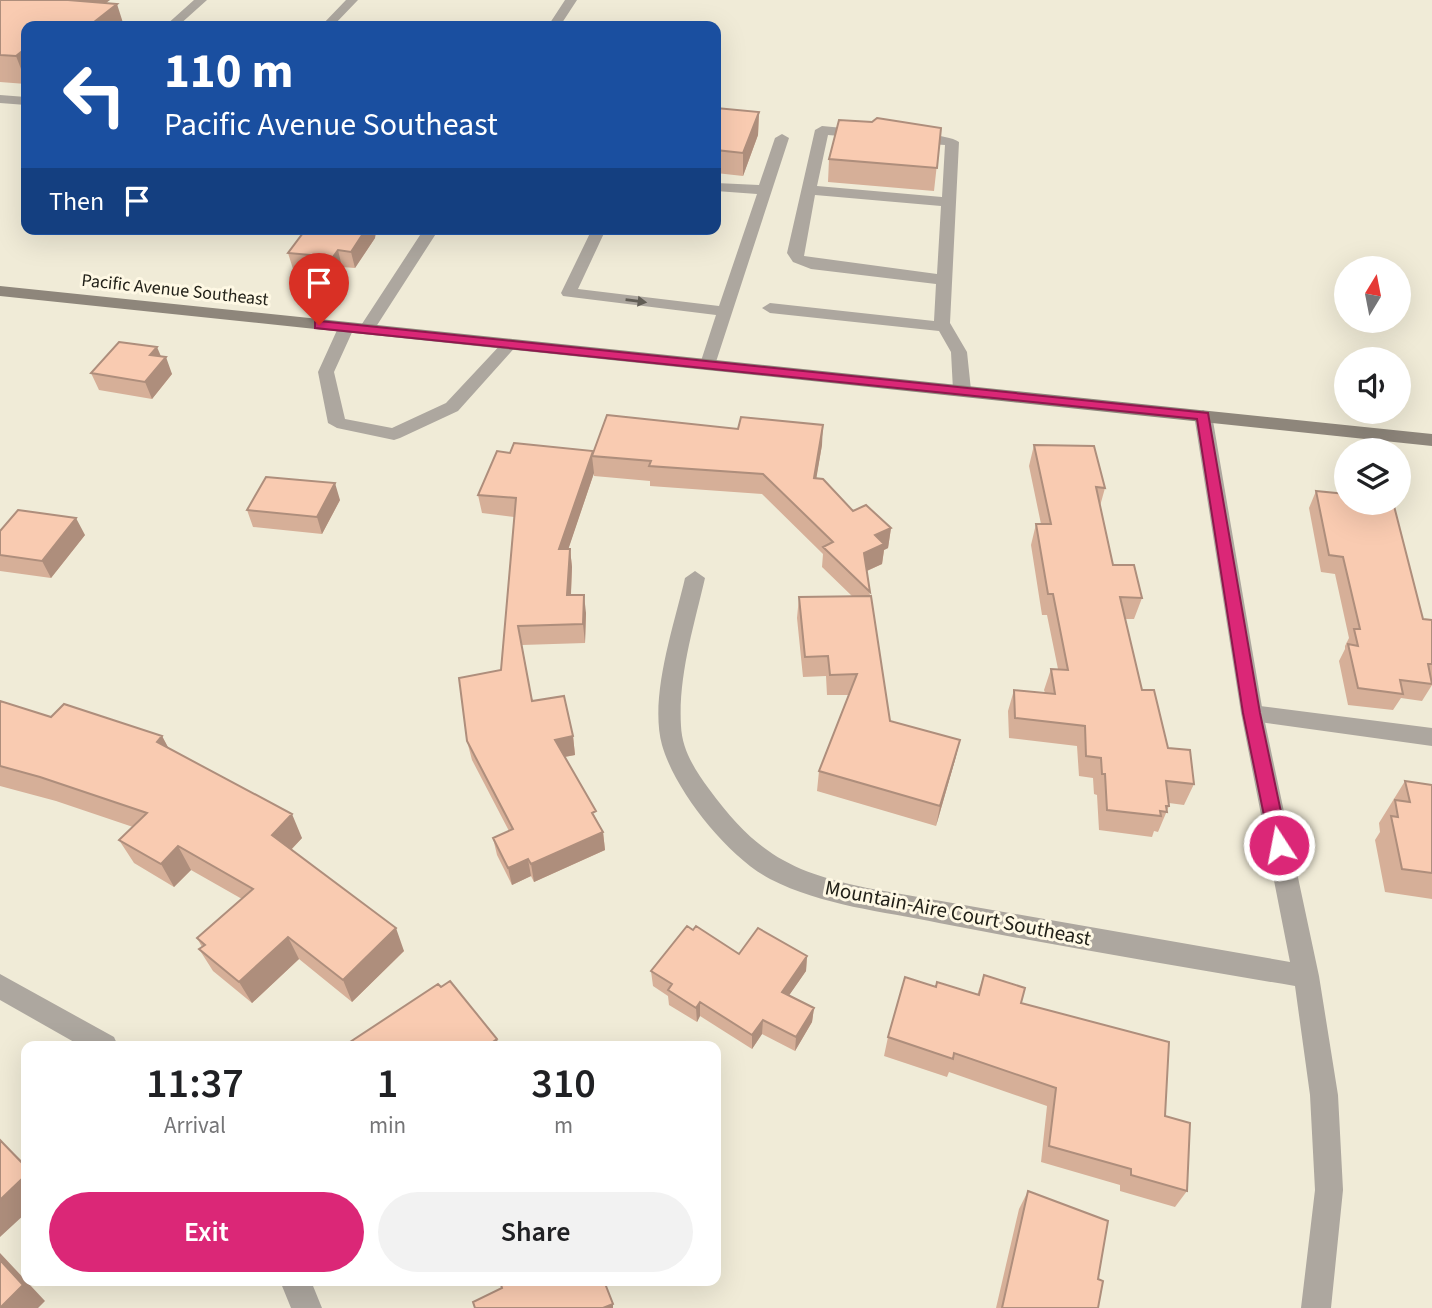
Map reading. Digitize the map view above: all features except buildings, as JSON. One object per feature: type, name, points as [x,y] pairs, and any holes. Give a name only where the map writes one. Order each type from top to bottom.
[{"type":"main road","name":"Pacific Avenue Southeast","points":[[0,291],[1432,440]]},
{"type":"street","points":[[177,21],[201,0]]},
{"type":"street","points":[[332,21],[352,0]]},
{"type":"street","points":[[557,21],[571,0]]},
{"type":"street","points":[[0,99],[21,101]]},
{"type":"street","points":[[874,135],[822,130],[796,253],[798,259],[811,264],[945,280]]},
{"type":"street","points":[[900,137],[952,142],[944,327],[958,352],[962,390]]},
{"type":"street","points":[[708,364],[782,138]]},
{"type":"street","points":[[721,187],[764,190]]},
{"type":"street","points":[[810,190],[949,202]]},
{"type":"street","points":[[366,330],[428,235]]},
{"type":"street","points":[[596,235],[569,293],[724,311]]},
{"type":"street","points":[[770,308],[944,327]]},
{"type":"street","points":[[346,328],[326,372],[337,424],[394,434],[452,407],[510,344]]},
{"type":"street","points":[[1203,415],[1252,713],[1306,976],[1324,1095],[1329,1191],[1317,1308]]},
{"type":"street","name":"Mountain-Aire Court Southeast","points":[[695,578],[675,678],[671,724],[673,746],[702,799],[758,858],[831,891],[1016,928],[1306,976]]},
{"type":"street","points":[[1252,713],[1432,737]]},
{"type":"street","points":[[0,986],[96,1041]]},
{"type":"street","points":[[297,1286],[307,1308]]},
{"type":"route","points":[[319,325],[1203,415],[1252,713],[1279,845]]}]
